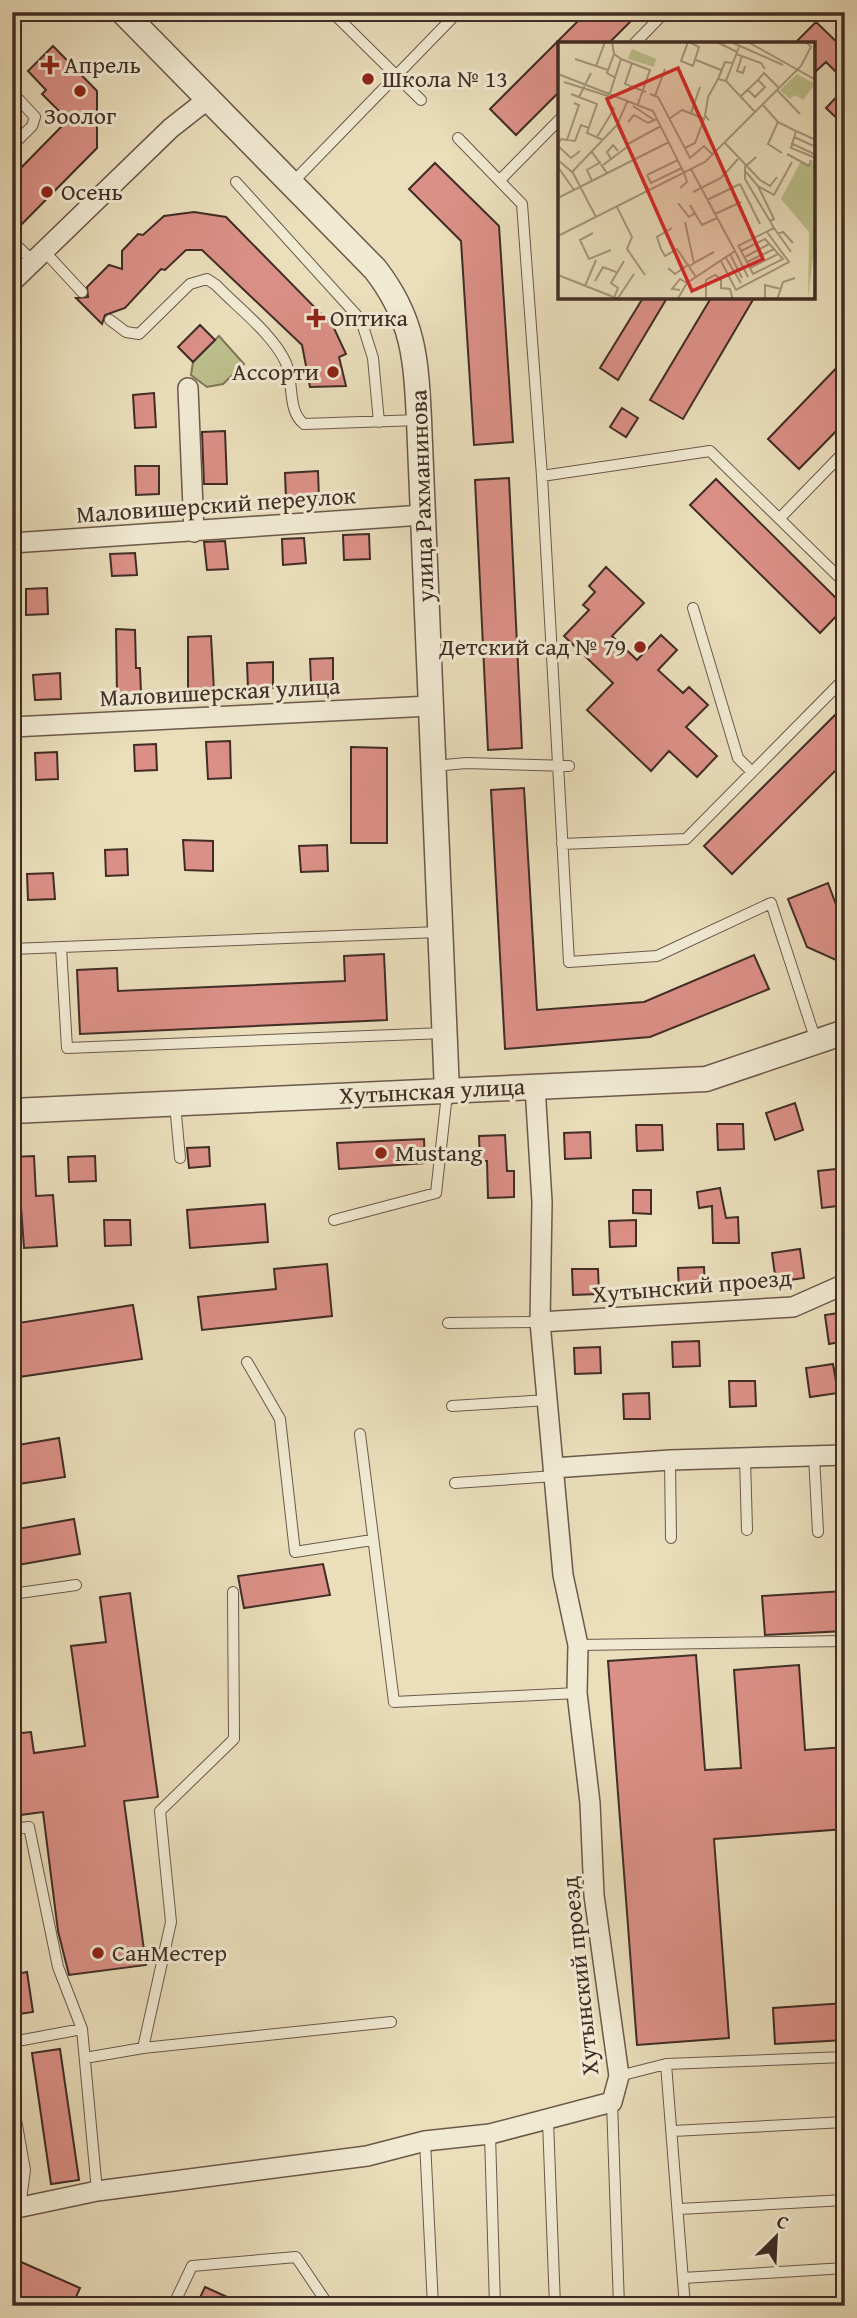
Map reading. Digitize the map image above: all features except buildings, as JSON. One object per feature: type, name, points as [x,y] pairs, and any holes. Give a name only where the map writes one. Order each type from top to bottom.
[{"type":"street","name":"улица Рахманинова","points":[[122,12],[375,269],[399,304],[415,350],[447,1092]]},
{"type":"street","points":[[12,282],[171,128],[208,99]]},
{"type":"street","points":[[188,388],[194,531]]},
{"type":"street","name":"Маловишерский переулок","points":[[12,543],[423,515]]},
{"type":"street","name":"Маловишерская улица","points":[[12,727],[430,706]]},
{"type":"street","name":"Хутынская улица","points":[[12,1111],[706,1079],[845,1032]]},
{"type":"street","name":"Хутынский проезд","points":[[16,2209],[97,2191],[367,2155],[425,2141],[490,2134],[612,2102],[619,2076],[594,1895],[590,1803],[577,1693],[578,1645],[563,1575],[540,1322],[542,1202],[535,1086]]},
{"type":"street","name":"Хутынский проезд","points":[[540,1322],[793,1307],[845,1284]]},
{"type":"street","points":[[554,1472],[670,1460],[845,1455]]},
{"type":"lane","points":[[331,12],[421,100]]},
{"type":"lane","points":[[292,184],[458,12]]},
{"type":"lane","points":[[636,42],[665,12]]},
{"type":"lane","points":[[12,92],[34,117],[29,129],[12,146]]},
{"type":"lane","points":[[500,180],[558,120]]},
{"type":"lane","points":[[458,138],[522,204],[542,476],[551,547],[563,766],[562,845],[569,962],[657,956],[771,903],[816,1043]]},
{"type":"lane","points":[[236,182],[361,320],[373,358],[379,422]]},
{"type":"lane","points":[[12,241],[39,257],[82,292]]},
{"type":"lane","points":[[110,320],[126,332],[139,334],[193,281],[207,279],[216,285],[282,356],[290,376],[295,413],[300,421],[309,426],[419,420]]},
{"type":"lane","points":[[542,476],[710,451],[845,583]]},
{"type":"lane","points":[[780,518],[845,451]]},
{"type":"lane","points":[[693,608],[738,758],[752,772]]},
{"type":"lane","points":[[562,845],[685,839],[845,678]]},
{"type":"lane","points":[[433,766],[466,762],[563,766]]},
{"type":"lane","points":[[12,948],[440,932]]},
{"type":"lane","points":[[61,947],[67,1048],[444,1032]]},
{"type":"lane","points":[[334,1220],[436,1193],[447,1092]]},
{"type":"lane","points":[[175,1104],[180,1158]]},
{"type":"lane","points":[[448,1323],[540,1322]]},
{"type":"lane","points":[[247,1362],[280,1419],[295,1552],[372,1540]]},
{"type":"lane","points":[[452,1406],[548,1400]]},
{"type":"lane","points":[[360,1434],[394,1702],[577,1693]]},
{"type":"lane","points":[[814,1456],[818,1532]]},
{"type":"lane","points":[[745,1458],[747,1530]]},
{"type":"lane","points":[[670,1460],[671,1538]]},
{"type":"lane","points":[[455,1483],[554,1472]]},
{"type":"lane","points":[[12,1594],[76,1585]]},
{"type":"lane","points":[[142,2048],[171,1922],[160,1811],[234,1738],[233,1592]]},
{"type":"lane","points":[[578,1645],[845,1641]]},
{"type":"lane","points":[[12,1829],[29,1827],[58,1967],[82,2029],[97,2191]]},
{"type":"lane","points":[[85,2058],[142,2048],[391,2022]]},
{"type":"lane","points":[[12,2042],[82,2029]]},
{"type":"lane","points":[[619,2076],[666,2064],[845,2057]]},
{"type":"lane","points":[[666,2064],[685,2306]]},
{"type":"lane","points":[[612,2102],[619,2306]]},
{"type":"lane","points":[[13,2103],[25,2170],[16,2209]]},
{"type":"lane","points":[[548,2120],[555,2306]]},
{"type":"lane","points":[[673,2131],[845,2122]]},
{"type":"lane","points":[[490,2134],[495,2306]]},
{"type":"lane","points":[[425,2141],[433,2306]]},
{"type":"lane","points":[[679,2209],[845,2200]]},
{"type":"lane","points":[[173,2306],[192,2266],[296,2257],[329,2306]]},
{"type":"lane","points":[[683,2278],[845,2269]]},
{"type":"green space","points":[[219,336],[244,364],[223,384],[207,387],[191,375],[193,362]]},
{"type":"place","name":"Апрель","points":[[50,65]]},
{"type":"place","name":"Школа № 13","points":[[368,79]]},
{"type":"place","name":"Зоолог","points":[[80,91]]},
{"type":"place","name":"Осень","points":[[47,192]]},
{"type":"place","name":"Оптика","points":[[316,318]]},
{"type":"place","name":"Ассорти","points":[[333,372]]},
{"type":"place","name":"Детский сад № 79","points":[[640,647]]},
{"type":"place","name":"Mustang","points":[[381,1153]]},
{"type":"place","name":"СанМестер","points":[[98,1953]]}]
